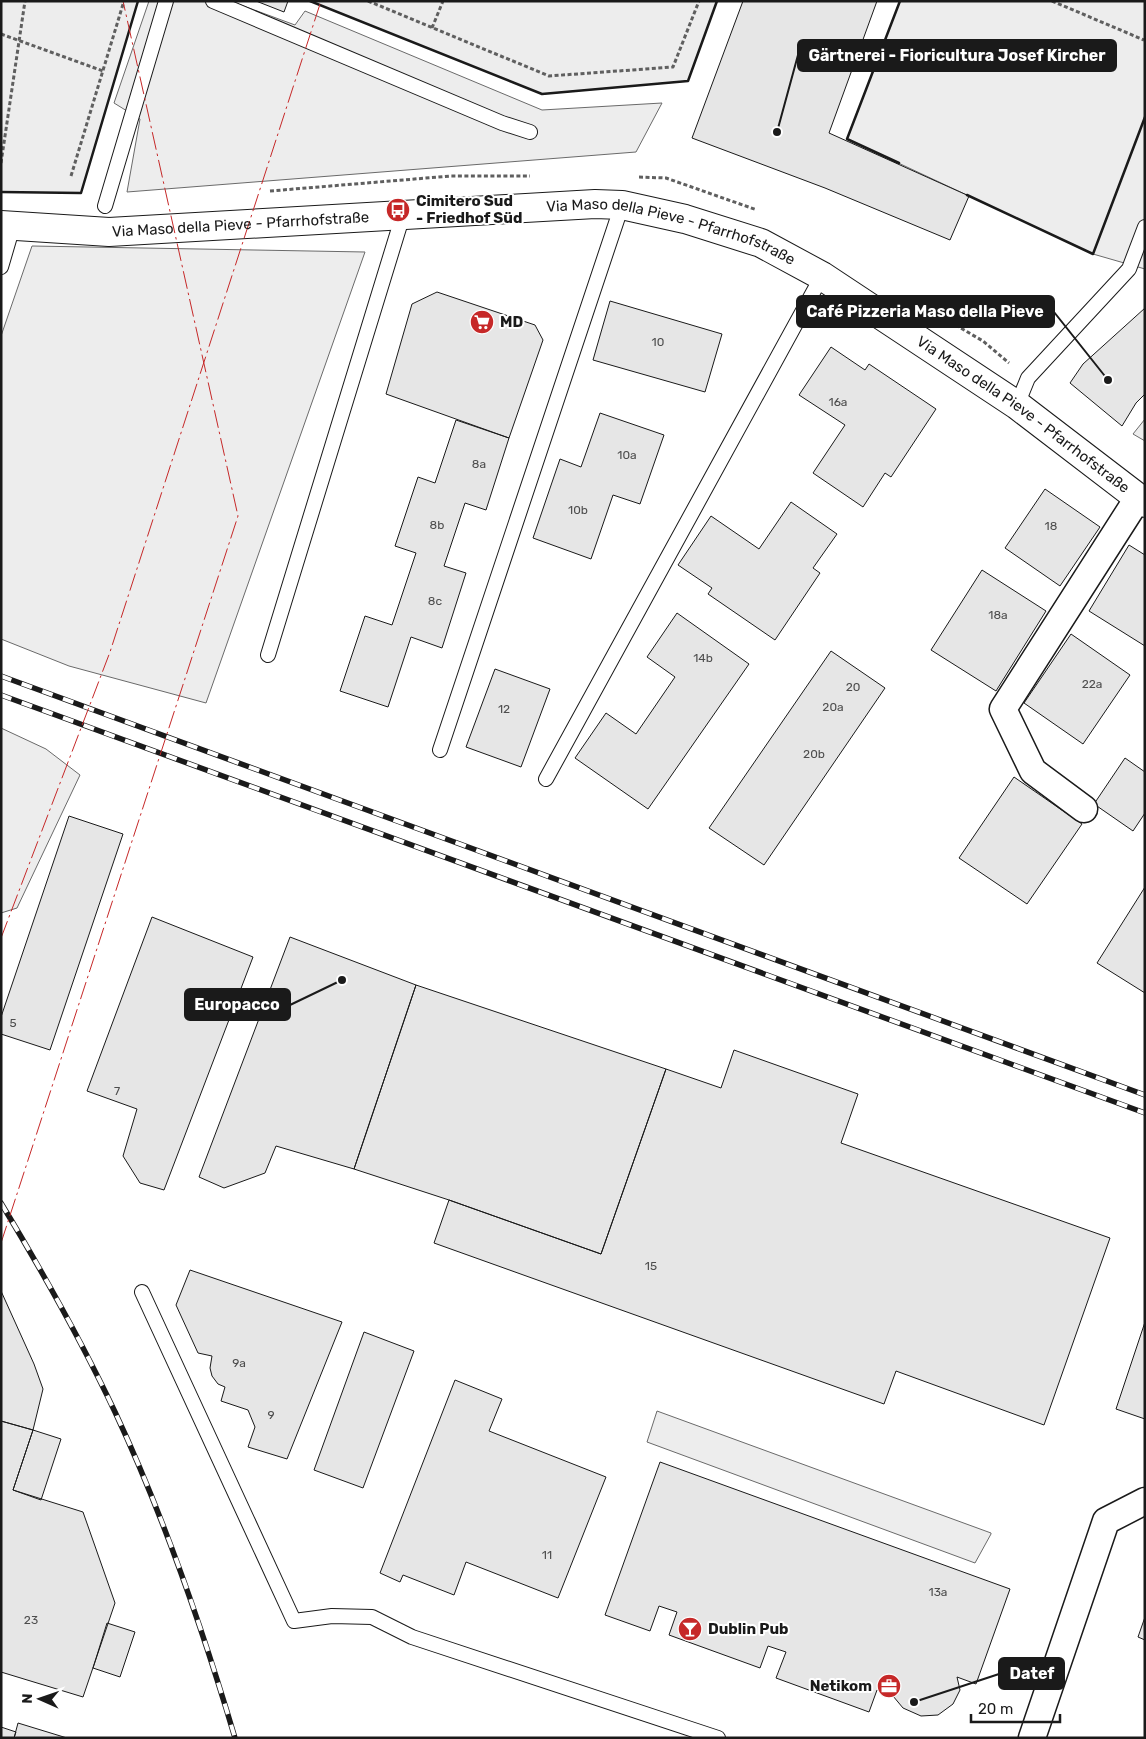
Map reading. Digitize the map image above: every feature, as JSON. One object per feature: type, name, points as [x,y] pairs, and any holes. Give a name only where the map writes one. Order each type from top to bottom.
[{"type":"street","name":"Via Maso della Pieve - Pfarrhofstraße","points":[[7,226],[109,232],[595,204],[622,205],[685,219],[761,243],[822,276],[1017,405],[1142,501]]},
{"type":"street","points":[[1084,809],[1033,771],[1003,709],[1142,501]]},
{"type":"street","points":[[1032,1738],[1106,1521],[1145,1501]]},
{"type":"lane","points":[[105,206],[166,1]]},
{"type":"lane","points":[[213,1],[502,123],[530,132]]},
{"type":"lane","points":[[440,750],[622,205]]},
{"type":"lane","points":[[268,654],[403,215]]},
{"type":"lane","points":[[1,267],[7,226]]},
{"type":"lane","points":[[1017,405],[1028,378],[1129,269],[1145,227]]},
{"type":"lane","points":[[546,779],[822,276]]},
{"type":"lane","points":[[142,1292],[294,1621],[332,1616],[372,1617],[412,1637],[718,1738]]},
{"type":"path","points":[[1,163],[25,1]]},
{"type":"path","points":[[71,176],[124,1]]},
{"type":"path","points":[[368,1],[549,76],[672,67],[699,1]]},
{"type":"path","points":[[432,28],[443,1]]},
{"type":"path","points":[[1052,1],[1144,40]]},
{"type":"path","points":[[1,34],[103,71]]},
{"type":"shaded area","points":[[1,1],[138,1],[81,193],[1,192]]},
{"type":"shaded area","points":[[149,1],[230,1],[295,25],[305,11],[542,110],[662,103],[636,152],[127,192],[140,119],[114,103]]},
{"type":"shaded area","points":[[310,1],[717,1],[688,81],[542,94]]},
{"type":"shaded area","points":[[900,1],[1145,1],[1145,269],[1093,254],[847,139]]},
{"type":"shaded area","points":[[32,246],[365,252],[206,703],[69,666],[1,639],[1,336]]},
{"type":"shaded area","points":[[1145,419],[1145,441],[1133,434]]},
{"type":"shaded area","points":[[1,728],[46,749],[80,775],[17,908],[1,913]]},
{"type":"shaded area","points":[[657,1411],[991,1534],[975,1563],[647,1442]]},
{"type":"building","points":[[256,1],[288,1],[284,12]]},
{"type":"building","points":[[743,1],[877,1],[829,133],[969,196],[950,240],[825,188],[692,138]]},
{"type":"building","points":[[437,292],[535,325],[543,340],[509,438],[386,394],[412,304]]},
{"type":"building","points":[[610,301],[722,334],[705,392],[593,360]]},
{"type":"building","points":[[1145,308],[1145,394],[1136,403],[1122,426],[1070,383],[1083,364]]},
{"type":"building","points":[[831,347],[865,370],[869,364],[936,409],[891,477],[885,473],[863,507],[813,473],[845,425],[799,395]]},
{"type":"building","points":[[600,413],[664,435],[640,504],[613,495],[591,559],[533,538],[560,459],[581,467]]},
{"type":"building","points":[[456,420],[509,438],[486,510],[465,503],[444,566],[466,573],[442,648],[411,637],[388,707],[340,691],[365,616],[392,625],[416,553],[395,546],[418,477],[435,483]]},
{"type":"building","points":[[1045,489],[1100,527],[1060,586],[1005,548]]},
{"type":"building","points":[[791,502],[837,534],[813,568],[820,573],[775,640],[708,594],[712,588],[678,565],[711,516],[759,549]]},
{"type":"building","points":[[1129,545],[1145,555],[1145,646],[1089,611]]},
{"type":"building","points":[[982,570],[1046,611],[996,691],[931,650]]},
{"type":"building","points":[[677,613],[749,664],[648,809],[575,758],[606,713],[636,734],[675,677],[647,657]]},
{"type":"building","points":[[1071,634],[1130,675],[1083,744],[1024,703]]},
{"type":"building","points":[[831,651],[885,688],[764,865],[709,828]]},
{"type":"building","points":[[495,669],[550,689],[521,767],[466,747]]},
{"type":"building","points":[[1125,758],[1145,772],[1145,813],[1133,831],[1094,804]]},
{"type":"building","points":[[1014,777],[1082,824],[1027,904],[959,858]]},
{"type":"building","points":[[69,816],[123,834],[50,1050],[1,1034],[1,1017]]},
{"type":"building","points":[[1145,887],[1145,993],[1097,963]]},
{"type":"building","points":[[152,917],[253,957],[164,1190],[140,1183],[123,1156],[137,1109],[87,1091]]},
{"type":"building","points":[[290,937],[416,985],[354,1169],[276,1146],[265,1173],[224,1188],[199,1177]]},
{"type":"building","points":[[416,985],[666,1069],[601,1254],[449,1200],[354,1169]]},
{"type":"building","points":[[734,1050],[858,1094],[841,1143],[1110,1238],[1044,1425],[896,1371],[884,1404],[434,1243],[449,1200],[601,1254],[666,1069],[721,1088]]},
{"type":"building","points":[[190,1270],[342,1322],[287,1459],[248,1447],[255,1427],[248,1410],[221,1401],[225,1387],[218,1384],[212,1376],[210,1368],[212,1356],[198,1353],[176,1305]]},
{"type":"building","points":[[1,1291],[34,1364],[43,1389],[33,1430],[1,1421]]},
{"type":"building","points":[[1145,1322],[1145,1419],[1116,1409]]},
{"type":"building","points":[[364,1332],[414,1351],[363,1488],[314,1470]]},
{"type":"building","points":[[455,1380],[502,1399],[489,1431],[606,1477],[558,1598],[466,1562],[454,1595],[403,1575],[400,1582],[380,1573]]},
{"type":"building","points":[[1,1421],[33,1430],[13,1490],[83,1512],[115,1603],[83,1697],[1,1672]]},
{"type":"building","points":[[33,1430],[61,1439],[41,1500],[13,1490]]},
{"type":"building","points":[[660,1462],[1010,1589],[976,1684],[957,1677],[960,1690],[953,1704],[938,1715],[921,1716],[903,1708],[893,1696],[877,1690],[869,1712],[776,1678],[786,1652],[768,1646],[760,1668],[669,1635],[677,1612],[659,1606],[650,1631],[605,1615]]},
{"type":"building","points":[[1145,1617],[1145,1640],[1138,1637]]},
{"type":"building","points":[[107,1623],[135,1632],[120,1677],[93,1668]]},
{"type":"building","points":[[18,1723],[67,1738],[14,1738]]},
{"type":"building","points":[[1,1727],[16,1732],[14,1738],[1,1738]]},
{"type":"railway","points":[[1,676],[1145,1095]]},
{"type":"railway","points":[[1,695],[1145,1113]]},
{"type":"railway","points":[[1,1203],[75,1332],[133,1452],[181,1573],[235,1738]]},
{"type":"wall","points":[[1,192],[81,193],[138,1]]},
{"type":"wall","points":[[310,1],[542,94],[688,81],[717,1]]},
{"type":"wall","points":[[899,163],[847,139],[900,1]]},
{"type":"wall","points":[[967,195],[1093,254],[1145,117]]},
{"type":"power","points":[[1,1243],[238,516],[123,1]]},
{"type":"power","points":[[1,938],[110,652],[321,1]]},
{"type":"place","name":"Gärtnerei - Fioricultura Josef Kircher","points":[[777,132]]},
{"type":"place","name":"Cimitero Sud - Friedhof Süd","points":[[398,210]]},
{"type":"place","name":"MD","points":[[482,322]]},
{"type":"place","name":"Café Pizzeria Maso della Pieve","points":[[1108,380]]},
{"type":"place","name":"Europacco","points":[[342,980]]},
{"type":"place","name":"Dublin Pub","points":[[690,1629]]},
{"type":"place","name":"Netikom","points":[[889,1686]]},
{"type":"place","name":"Datef","points":[[914,1702]]}]
